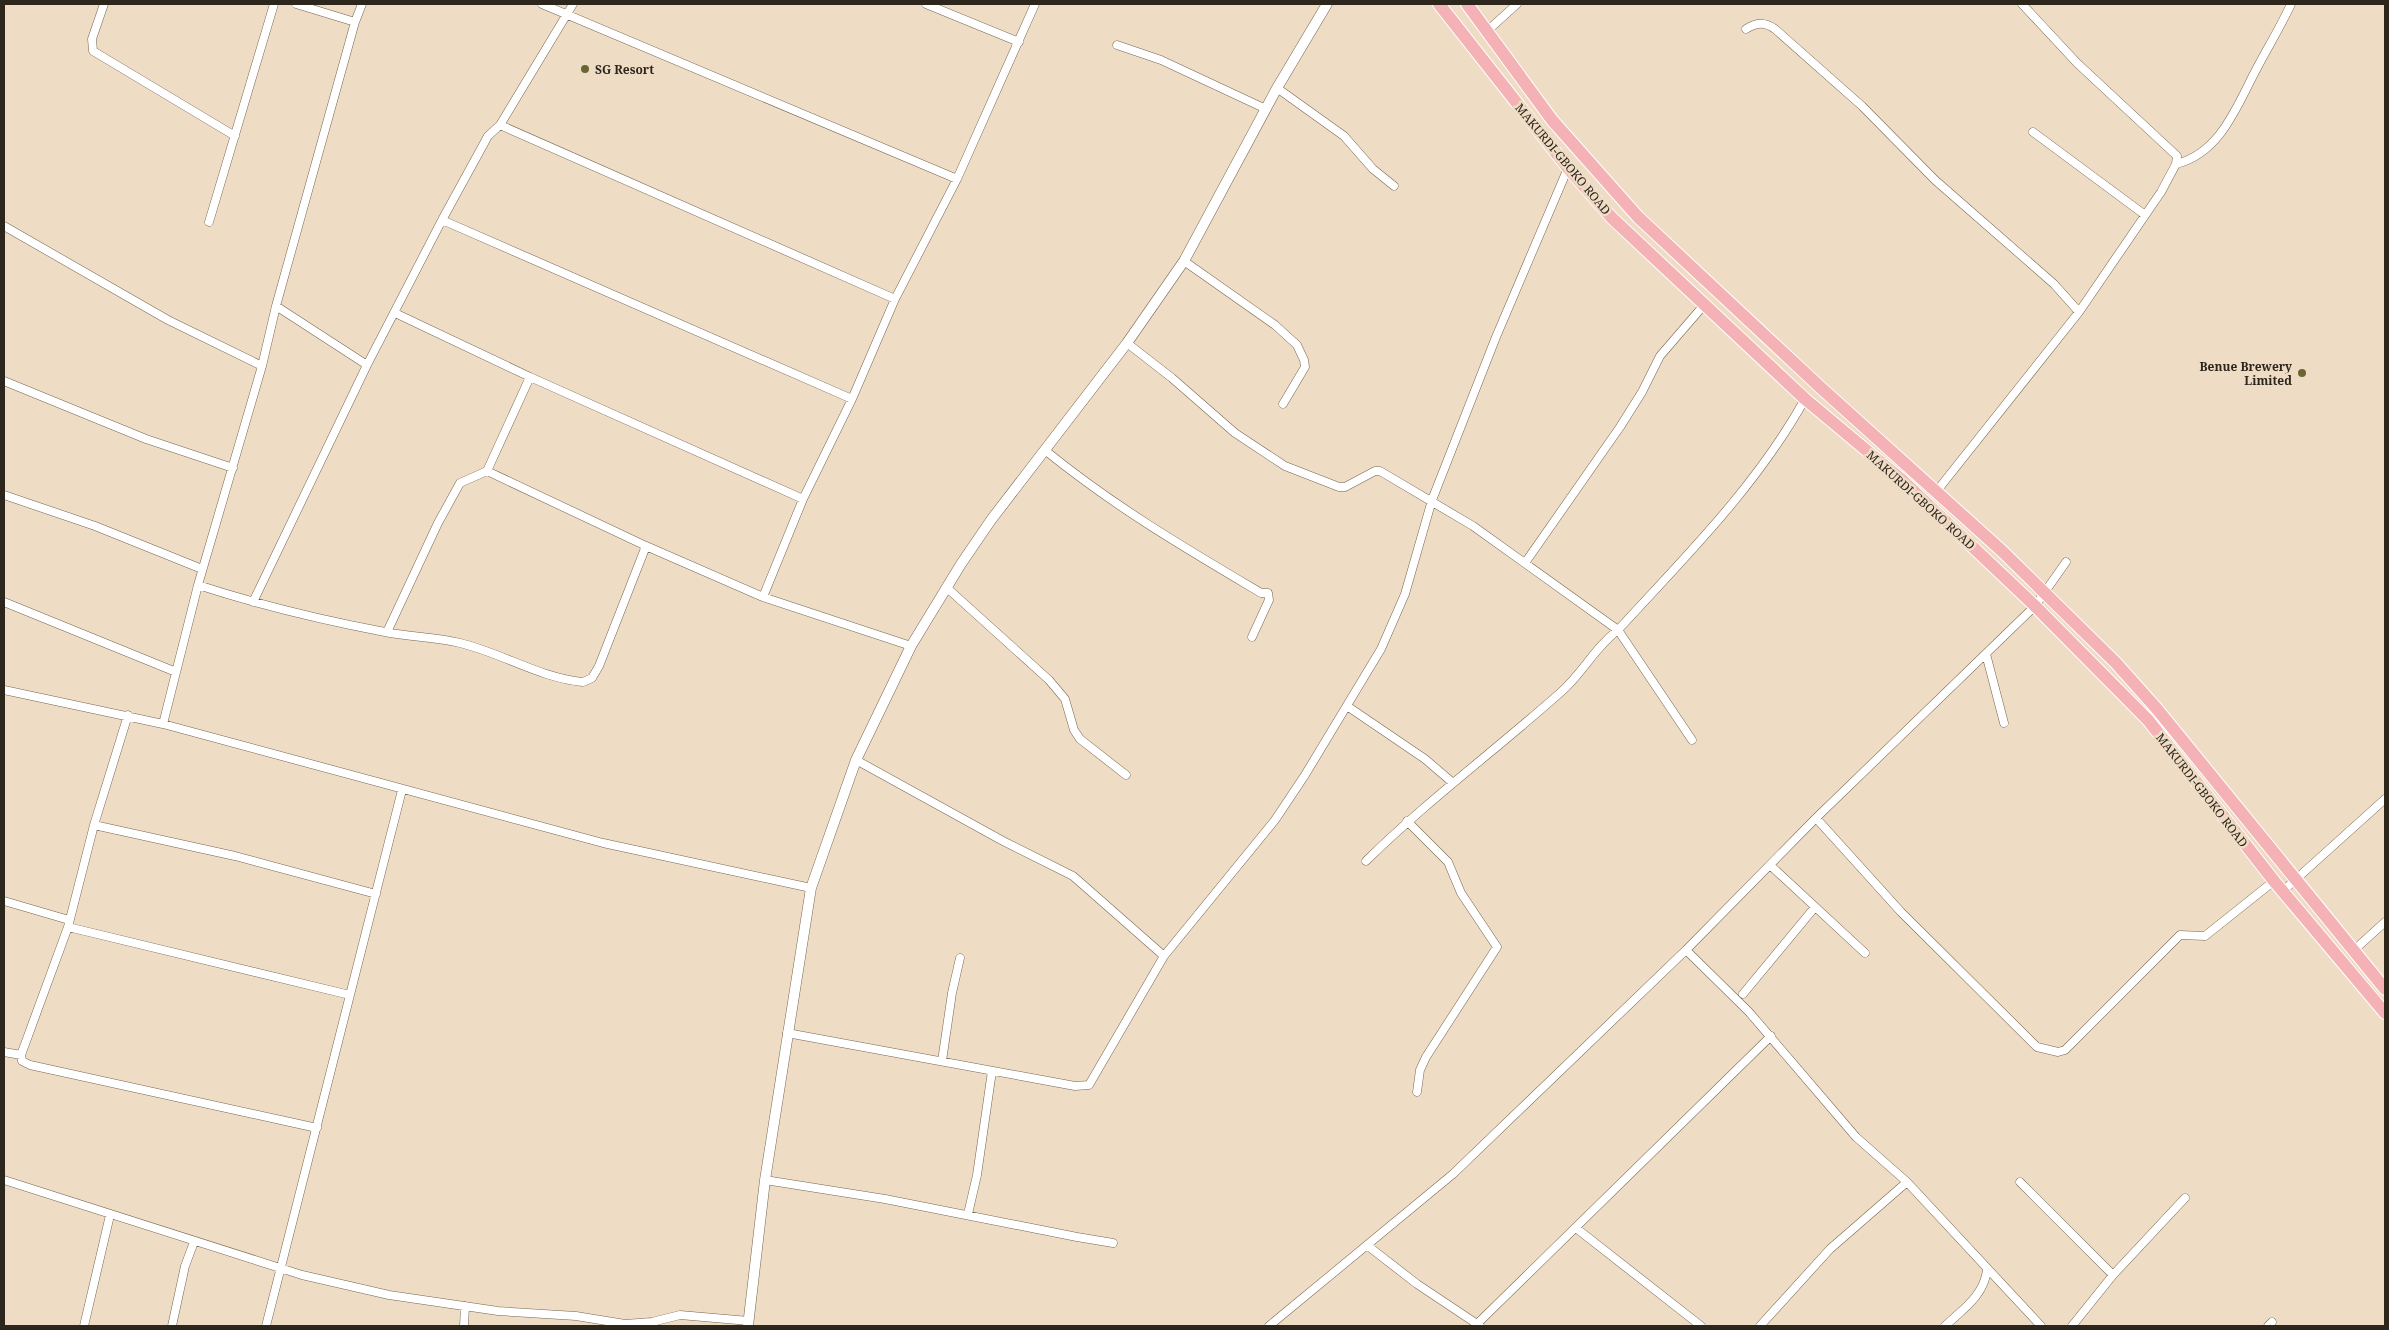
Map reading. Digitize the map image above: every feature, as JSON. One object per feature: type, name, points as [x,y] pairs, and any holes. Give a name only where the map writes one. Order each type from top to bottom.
[{"type":"main road","name":"MAKURDI-GBOKO ROAD","points":[[1439,4],[1568,168],[1612,218],[1805,399],[1902,480],[2035,606],[2148,720],[2274,881],[2284,890],[2385,1013]]},
{"type":"main road","points":[[1467,4],[1552,120],[1638,217],[2046,593],[2116,663],[2157,709],[2385,989]]},
{"type":"street","points":[[104,4],[92,39],[94,51],[235,136]]},
{"type":"street","points":[[210,222],[274,4]]},
{"type":"street","points":[[296,4],[355,22]]},
{"type":"street","points":[[163,724],[202,569],[262,366],[276,306],[355,22],[362,4]]},
{"type":"street","points":[[542,4],[957,179]]},
{"type":"street","points":[[252,602],[367,365],[442,220],[488,136],[500,125],[543,50],[573,4]]},
{"type":"street","points":[[926,4],[1019,42]]},
{"type":"street","points":[[763,596],[803,499],[852,399],[895,299],[957,179],[1035,4]]},
{"type":"street","points":[[4,1180],[194,1242],[354,1288],[498,1311],[576,1316],[624,1324],[652,1322],[680,1315],[748,1324],[765,1180],[811,888],[856,760],[911,646],[946,587],[991,520],[1046,451],[1127,343],[1184,261],[1277,88],[1327,4]]},
{"type":"street","points":[[1486,32],[1517,4]]},
{"type":"street","points":[[1936,492],[2079,312],[2145,215],[2176,164],[2176,156],[2078,63],[2022,4]]},
{"type":"street","points":[[2176,164],[2193,160],[2210,146],[2230,120],[2291,4]]},
{"type":"street","points":[[1746,28],[1759,23],[1767,24],[1775,29],[1862,106],[1935,180],[2054,284],[2079,312]]},
{"type":"street","points":[[1117,45],[1161,60],[1266,109]]},
{"type":"street","points":[[1277,88],[1344,136],[1372,169],[1394,186]]},
{"type":"street","points":[[500,125],[895,299]]},
{"type":"street","points":[[2033,132],[2145,215]]},
{"type":"street","points":[[787,1033],[1075,1086],[1089,1085],[1164,956],[1275,820],[1305,775],[1381,648],[1405,594],[1432,500],[1496,337],[1568,168]]},
{"type":"street","points":[[442,220],[852,399]]},
{"type":"street","points":[[4,226],[160,316],[262,366]]},
{"type":"street","points":[[1184,261],[1274,325],[1297,345],[1305,367],[1283,404]]},
{"type":"street","points":[[1524,563],[1620,427],[1642,392],[1660,356],[1704,304]]},
{"type":"street","points":[[276,306],[367,365]]},
{"type":"street","points":[[395,313],[530,377],[803,499]]},
{"type":"street","points":[[1127,343],[1172,378],[1235,433],[1285,466],[1339,487],[1346,487],[1375,471],[1380,471],[1432,500],[1524,563],[1618,630],[1692,740]]},
{"type":"street","points":[[387,632],[438,523],[460,483],[486,471],[530,377]]},
{"type":"street","points":[[4,381],[146,439],[233,468]]},
{"type":"street","points":[[1366,861],[1407,820],[1564,690],[1608,638],[1618,630],[1728,510],[1764,464],[1805,399]]},
{"type":"street","points":[[1046,451],[1083,480],[1154,530],[1261,593],[1268,593],[1269,600],[1252,637]]},
{"type":"street","points":[[486,471],[646,546],[763,596],[911,646]]},
{"type":"street","points":[[4,495],[95,526],[202,569]]},
{"type":"street","points":[[198,585],[252,602],[387,632],[460,643],[510,662],[566,679],[587,681],[592,678],[599,666],[646,546]]},
{"type":"street","points":[[1269,1326],[1278,1324],[1453,1174],[1686,950],[1816,818],[2035,606],[2046,593],[2066,562]]},
{"type":"street","points":[[946,587],[1049,680],[1065,699],[1074,730],[1080,739],[1126,775]]},
{"type":"street","points":[[4,602],[176,672]]},
{"type":"street","points":[[1986,654],[2004,723]]},
{"type":"street","points":[[4,690],[128,715],[603,843],[811,888]]},
{"type":"street","points":[[1347,706],[1426,759],[1453,783]]},
{"type":"street","points":[[128,715],[94,825],[68,924],[21,1055],[22,1061],[30,1065],[317,1128]]},
{"type":"street","points":[[856,760],[1003,841],[1073,876],[1164,956]]},
{"type":"street","points":[[266,1326],[402,790]]},
{"type":"street","points":[[2284,890],[2385,799]]},
{"type":"street","points":[[1816,818],[1901,912],[2037,1047],[2058,1052],[2065,1050],[2085,1032],[2180,935],[2205,936],[2274,881]]},
{"type":"street","points":[[1407,820],[1448,862],[1461,893],[1497,947],[1426,1057],[1420,1070],[1417,1092]]},
{"type":"street","points":[[94,825],[235,856],[376,894]]},
{"type":"street","points":[[1770,865],[1865,953]]},
{"type":"street","points":[[4,901],[68,924],[350,995]]},
{"type":"street","points":[[1743,994],[1815,908]]},
{"type":"street","points":[[2353,951],[2385,922]]},
{"type":"street","points":[[1686,950],[1703,968],[1726,986],[1851,1131],[1907,1182],[1987,1270],[2042,1326]]},
{"type":"street","points":[[942,1061],[952,993],[960,958]]},
{"type":"street","points":[[1368,1246],[1417,1284],[1478,1325],[1771,1036]]},
{"type":"street","points":[[4,1052],[21,1055]]},
{"type":"street","points":[[968,1214],[977,1175],[992,1071]]},
{"type":"street","points":[[765,1180],[968,1214],[1077,1238],[1113,1242]]},
{"type":"street","points":[[1760,1326],[1830,1249],[1907,1182]]},
{"type":"street","points":[[2020,1182],[2113,1276]]},
{"type":"street","points":[[2072,1326],[2113,1276],[2185,1198]]},
{"type":"street","points":[[84,1326],[110,1215]]},
{"type":"street","points":[[1576,1228],[1701,1326]]},
{"type":"street","points":[[172,1326],[185,1266],[194,1242]]},
{"type":"street","points":[[1944,1326],[1973,1300],[1986,1280],[1987,1270]]},
{"type":"street","points":[[464,1326],[465,1306]]},
{"type":"place","name":"SG Resort","points":[[585,69]]},
{"type":"place","name":"Benue Brewery Limited","points":[[2302,373]]}]
